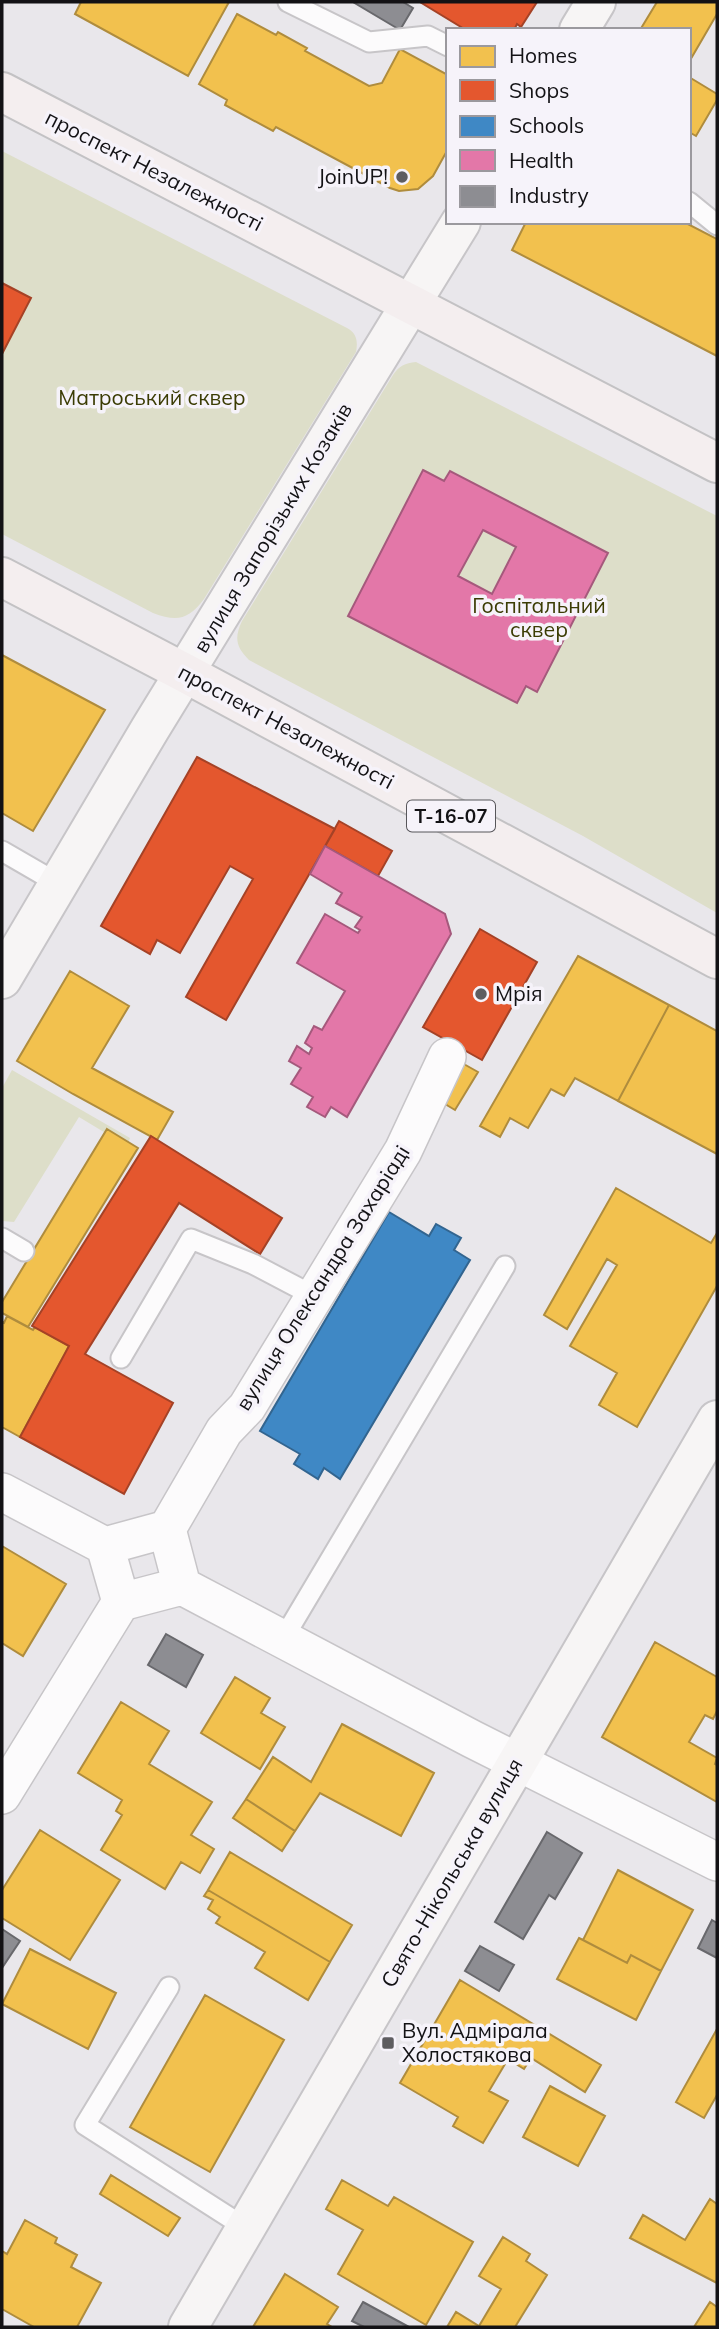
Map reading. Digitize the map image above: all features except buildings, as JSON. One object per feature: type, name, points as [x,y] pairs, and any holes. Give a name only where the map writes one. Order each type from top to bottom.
[{"type":"main road","points":[[580,28],[596,2]]},
{"type":"main road","name":"проспект Незалежності","points":[[2,92],[717,463]]},
{"type":"main road","name":"вулиця Запорізьких Козаків","points":[[2,979],[185,673],[460,224]]},
{"type":"main road","name":"проспект Незалежності","points":[[2,577],[717,959]]},
{"type":"main road","name":"Свято-Нікольська вулиця","points":[[188,2327],[717,1420]]},
{"type":"street","name":"вулиця Олександра Захаріаді","points":[[167,1529],[224,1431],[247,1407],[402,1150],[447,1057]]},
{"type":"street","points":[[2,1492],[106,1546],[167,1529],[182,1586]]},
{"type":"street","points":[[106,1546],[121,1602]]},
{"type":"street","points":[[2,1795],[121,1602],[182,1586],[517,1762],[717,1862]]},
{"type":"lane","points":[[288,2],[369,42],[428,36],[446,45]]},
{"type":"lane","points":[[691,204],[717,225]]},
{"type":"lane","points":[[2,852],[58,884]]},
{"type":"lane","points":[[2,1238],[24,1251]]},
{"type":"lane","points":[[121,1358],[191,1239],[253,1264],[314,1296]]},
{"type":"lane","points":[[283,1639],[505,1266]]},
{"type":"lane","points":[[169,1987],[85,2125],[246,2228]]},
{"type":"green space","name":"Матроський сквер","points":[[2,151],[347,328],[356,338],[356,352],[204,599],[193,611],[182,617],[169,618],[153,613],[2,534]]},
{"type":"green space","name":"Госпітальний сквер","points":[[416,362],[717,516],[717,913],[583,836],[249,660],[241,651],[237,637],[242,621],[393,375],[403,366]]},
{"type":"green space","points":[[12,1070],[130,1138],[127,1146],[79,1117],[14,1222],[2,1221],[2,1088]]},
{"type":"place","name":"JoinUP!","points":[[402,177]]},
{"type":"place","name":"Мрія","points":[[481,994]]},
{"type":"place","name":"Вул. Адмірала Холостякова","points":[[388,2043]]}]
